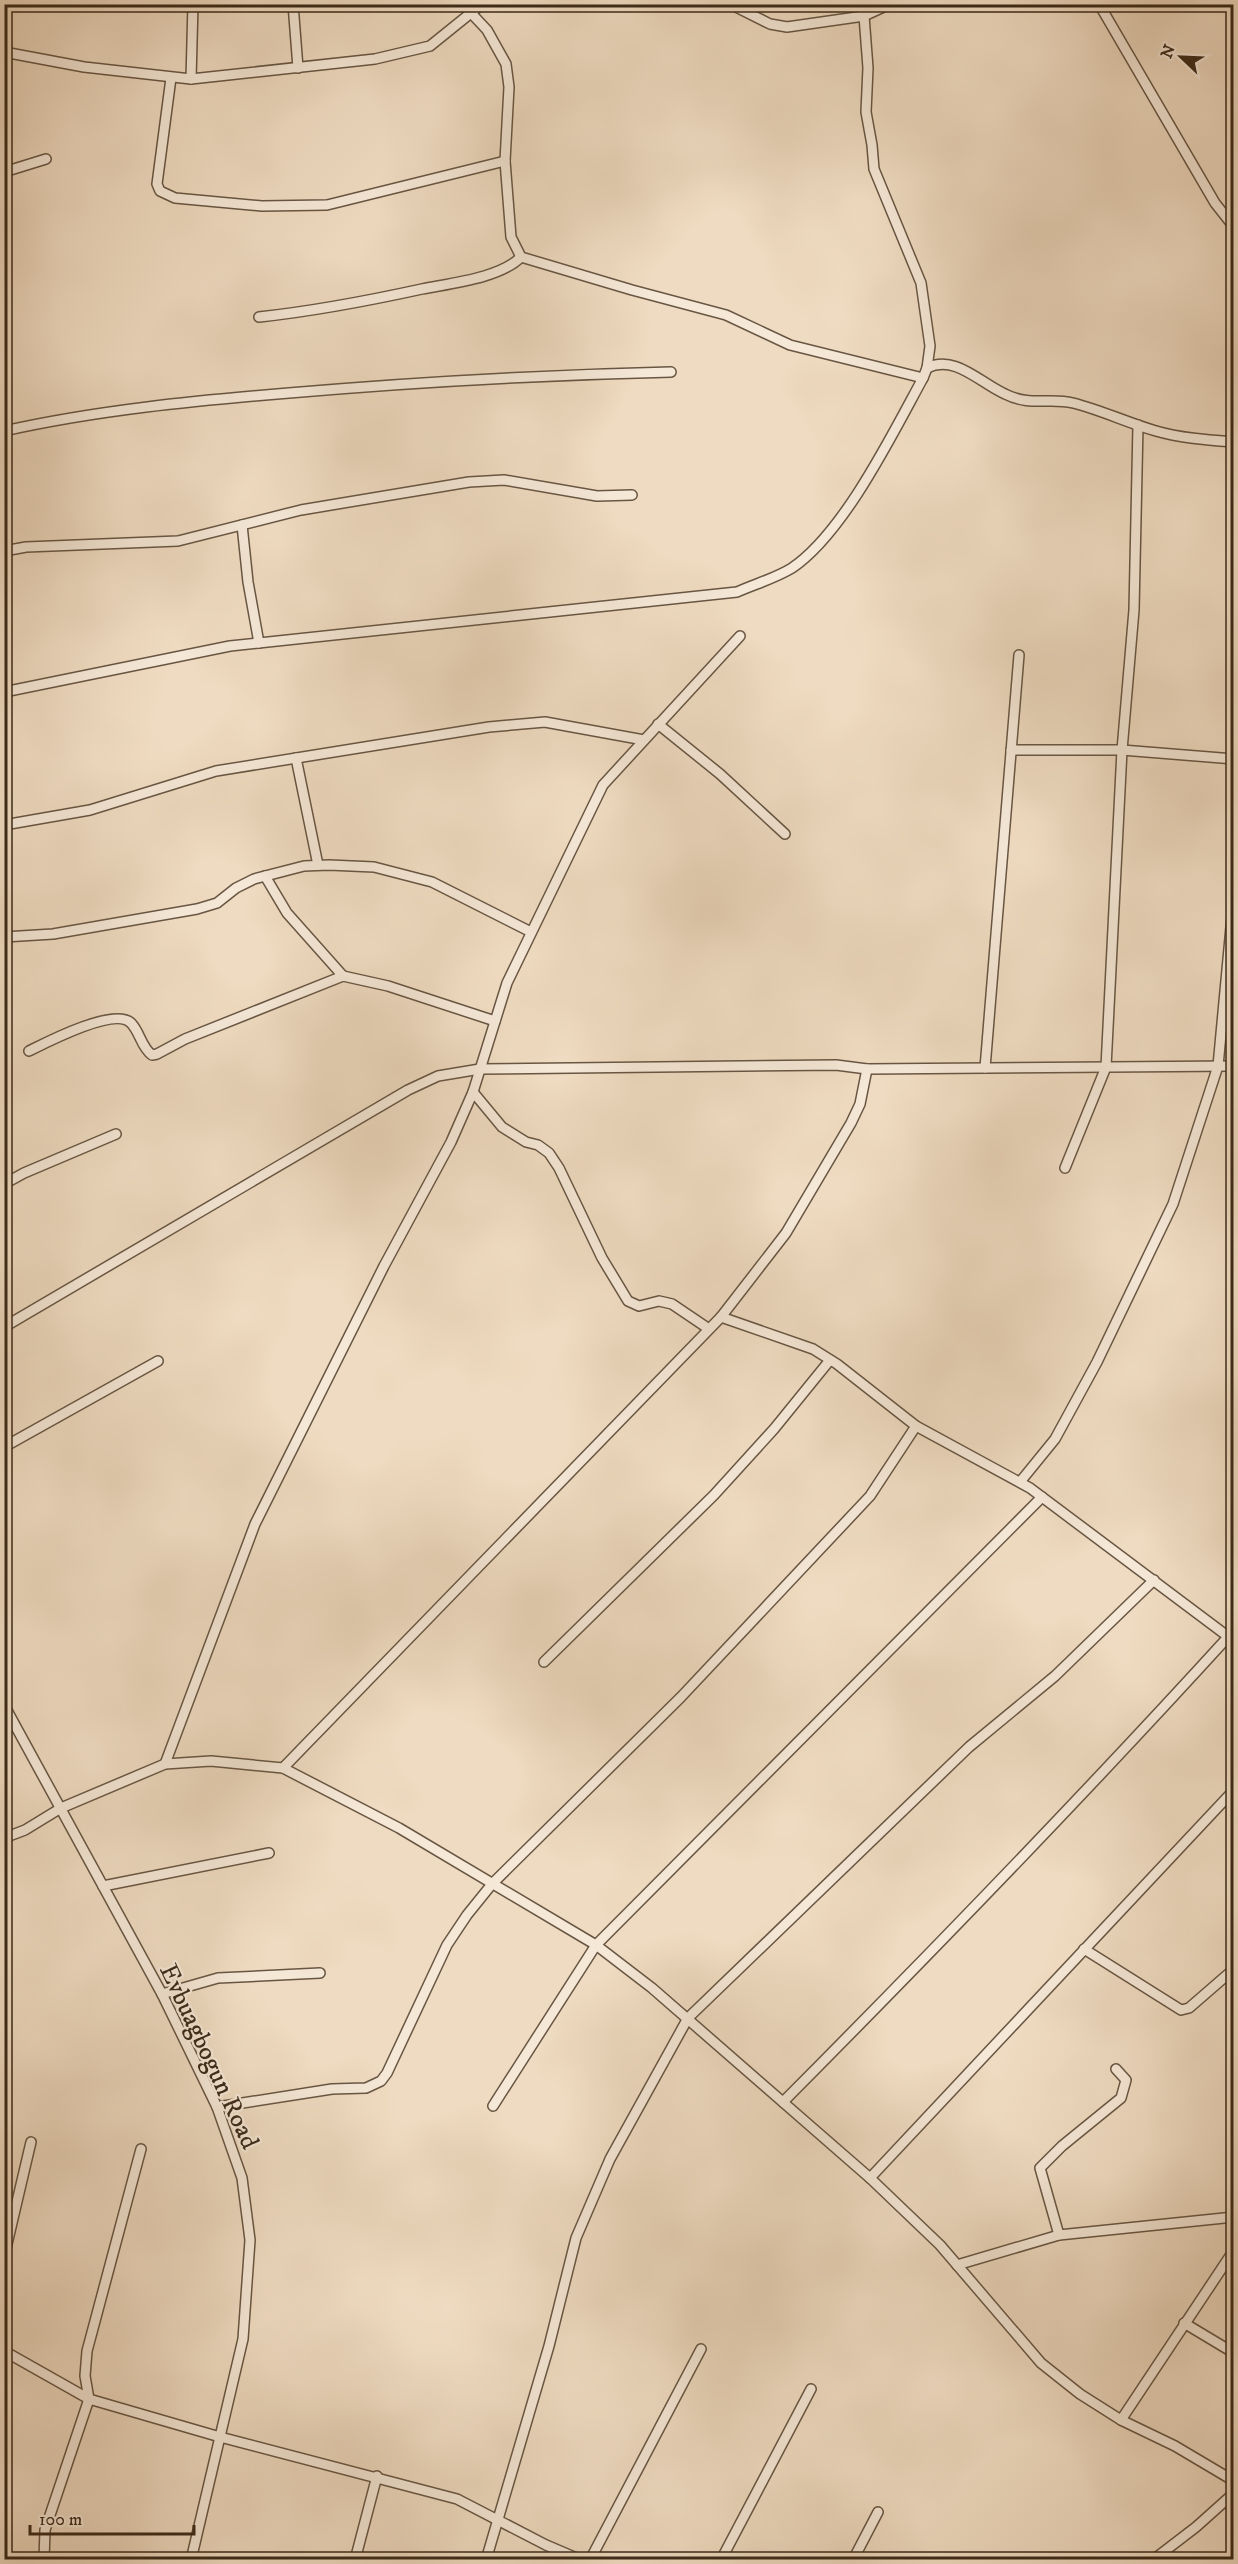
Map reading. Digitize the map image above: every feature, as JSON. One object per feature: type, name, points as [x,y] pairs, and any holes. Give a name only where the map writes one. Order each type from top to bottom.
[{"type":"street","points":[[191,79],[193,4]]},
{"type":"street","points":[[293,4],[298,68]]},
{"type":"street","points":[[4,52],[84,67],[191,79],[375,59],[430,46],[482,4]]},
{"type":"street","points":[[730,4],[770,24],[787,27],[864,16],[890,4]]},
{"type":"street","points":[[1099,4],[1215,203],[1233,227]]},
{"type":"street","points":[[471,13],[487,30],[506,64],[509,87],[505,161],[511,237],[521,257],[726,315],[790,345],[922,378]]},
{"type":"street","points":[[4,692],[230,646],[737,592],[791,569],[823,540],[863,483],[927,368],[930,346],[921,283],[874,169],[873,145],[866,112],[868,68],[864,16]]},
{"type":"street","points":[[171,78],[157,184],[160,191],[175,198],[262,206],[327,204],[505,161]]},
{"type":"street","points":[[4,172],[46,159]]},
{"type":"street","points":[[260,317],[321,310],[470,279],[508,268],[521,257]]},
{"type":"street","points":[[927,368],[937,363],[945,363],[1022,401],[1071,402],[1158,432],[1233,442]]},
{"type":"street","points":[[4,431],[76,415],[237,397],[530,375],[671,372]]},
{"type":"street","points":[[1065,1168],[1106,1067],[1122,750],[1134,610],[1138,425]]},
{"type":"street","points":[[4,551],[26,547],[178,541],[301,510],[469,482],[504,480],[597,496],[632,495]]},
{"type":"street","points":[[242,525],[248,582],[259,643]]},
{"type":"street","points":[[165,1764],[255,1524],[384,1266],[451,1143],[473,1092],[507,983],[603,785],[740,636]]},
{"type":"street","points":[[985,1068],[1019,655]]},
{"type":"street","points":[[4,825],[90,810],[216,771],[489,727],[545,722],[644,740]]},
{"type":"street","points":[[658,724],[720,774],[785,834]]},
{"type":"street","points":[[1011,750],[1122,750],[1233,759]]},
{"type":"street","points":[[296,758],[318,865]]},
{"type":"street","points":[[4,937],[53,934],[197,909],[217,903],[236,888],[265,876],[304,866],[318,865],[374,867],[432,882],[531,932]]},
{"type":"street","points":[[265,876],[287,913],[343,976]]},
{"type":"street","points":[[1020,1482],[1055,1439],[1096,1362],[1173,1204],[1218,1066],[1233,895]]},
{"type":"street","points":[[29,1051],[69,1030],[120,1019],[133,1024],[147,1051],[152,1055],[157,1054],[185,1040],[343,976],[388,986],[495,1021]]},
{"type":"street","points":[[4,1327],[408,1090],[438,1076],[480,1069],[836,1065],[867,1069],[1233,1066]]},
{"type":"street","points":[[283,1768],[721,1317],[786,1233],[846,1133],[860,1104],[867,1069]]},
{"type":"street","points":[[473,1092],[502,1127],[549,1153],[559,1168],[602,1258],[628,1301],[639,1306],[659,1301],[672,1304],[710,1329]]},
{"type":"street","points":[[4,1184],[24,1173],[116,1134]]},
{"type":"street","points":[[721,1317],[813,1349],[916,1426],[1020,1482],[1042,1497],[1231,1639]]},
{"type":"street","points":[[544,1662],[714,1495],[774,1429],[830,1360]]},
{"type":"street","points":[[4,1447],[158,1361]]},
{"type":"street","points":[[217,2107],[332,2089],[366,2088],[381,2081],[387,2073],[447,1945],[492,1884],[681,1697],[870,1496],[916,1426]]},
{"type":"street","points":[[493,2106],[596,1945],[1042,1497]]},
{"type":"street","points":[[486,2559],[549,2346],[576,2238],[610,2159],[688,2018],[969,1748],[1055,1676],[1154,1580]]},
{"type":"street","points":[[783,2102],[963,1921],[1231,1639],[1233,1623]]},
{"type":"street","name":"Evbuagbogun Road","points":[[4,1705],[162,1994],[217,2107],[242,2178],[250,2240],[243,2339],[191,2559]]},
{"type":"street","points":[[4,1838],[25,1830],[61,1808],[165,1764],[211,1761],[283,1768],[399,1828],[596,1945],[688,2018],[870,2178],[940,2245],[1041,2363],[1080,2394],[1121,2420],[1175,2446],[1233,2481]]},
{"type":"street","points":[[870,2178],[1233,1790]]},
{"type":"street","points":[[103,1886],[269,1853]]},
{"type":"street","points":[[1084,1949],[1181,2010],[1189,2008],[1233,1969]]},
{"type":"street","points":[[162,1994],[218,1978],[321,1973]]},
{"type":"street","points":[[1059,2235],[1040,2168],[1062,2146],[1121,2098],[1126,2080],[1116,2069]]},
{"type":"street","points":[[4,2257],[31,2142]]},
{"type":"street","points":[[44,2559],[45,2530],[89,2399],[85,2376],[87,2351],[141,2149]]},
{"type":"street","points":[[957,2265],[1059,2235],[1233,2217]]},
{"type":"street","points":[[1121,2420],[1233,2250]]},
{"type":"street","points":[[1184,2323],[1233,2353]]},
{"type":"street","points":[[590,2559],[701,2349]]},
{"type":"street","points":[[4,2351],[89,2399],[220,2437],[377,2476],[457,2499],[580,2559]]},
{"type":"street","points":[[721,2559],[811,2389]]},
{"type":"street","points":[[355,2559],[377,2476]]},
{"type":"street","points":[[1155,2559],[1196,2528],[1233,2493]]},
{"type":"street","points":[[853,2559],[878,2512]]}]
